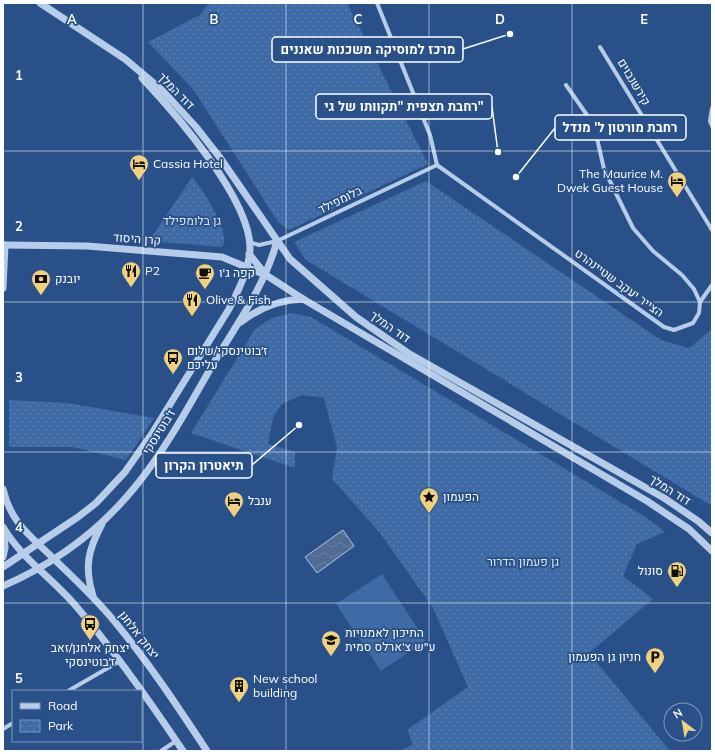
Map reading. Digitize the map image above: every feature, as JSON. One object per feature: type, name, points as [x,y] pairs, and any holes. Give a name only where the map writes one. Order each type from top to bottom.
[{"type":"street","name":"דוד המלך","points":[[40,3],[124,59],[163,91],[196,127],[225,165],[296,266],[356,317],[389,341],[645,487],[687,513],[712,533]]},
{"type":"street","points":[[377,3],[396,55],[430,135],[437,165]]},
{"type":"street","name":"קירשנבוים","points":[[600,47],[712,230]]},
{"type":"street","name":"דוד המלך","points":[[124,59],[172,112],[215,166],[238,209],[248,233],[249,254],[247,266]]},
{"type":"street","points":[[566,85],[594,125],[604,169],[633,228],[653,251],[682,275],[694,289],[700,302]]},
{"type":"street","points":[[712,108],[710,121],[712,126]]},
{"type":"street","name":"בלומפילד","points":[[249,242],[259,245],[277,241],[437,165]]},
{"type":"street","name":"הצייר יעקב שטיינהרט","points":[[437,165],[664,327],[674,330],[693,323],[699,313],[700,302]]},
{"type":"street","name":"ז'בוטינסקי","points":[[3,586],[39,568],[80,541],[104,520],[135,487],[150,467],[266,275],[277,241]]},
{"type":"street","points":[[3,288],[4,245]]},
{"type":"street","name":"קרן היסוד","points":[[4,245],[87,246],[222,257],[266,275]]},
{"type":"street","name":"דוד המלך","points":[[249,254],[266,275],[303,299],[622,485],[681,523],[710,549]]},
{"type":"street","name":"ז'בוטינסקי","points":[[3,567],[38,545],[96,503],[133,462],[229,309],[240,287],[247,266]]},
{"type":"street","points":[[700,302],[712,285]]},
{"type":"street","points":[[235,328],[246,318],[264,307],[281,302],[303,299]]},
{"type":"street","name":"יצחק אלחנן","points":[[3,489],[8,505],[18,524],[94,598],[135,646],[207,751]]},
{"type":"street","points":[[94,598],[89,582],[87,568],[93,543],[104,520]]},
{"type":"street","points":[[3,528],[24,554],[78,608],[120,661],[140,690]]},
{"type":"street","points":[[3,528],[5,548],[3,557]]},
{"type":"street","points":[[70,690],[120,661]]},
{"type":"street","points":[[142,692],[183,751]]},
{"type":"street","points":[[3,729],[12,724]]},
{"type":"street","points":[[161,751],[176,741]]},
{"type":"green space","points":[[209,3],[347,3],[428,164],[289,230],[278,222],[193,89],[148,42],[200,15]]},
{"type":"green space","name":"גן בלומפילד","points":[[192,177],[208,199],[218,219],[222,228],[224,244],[221,247],[149,241]]},
{"type":"green space","points":[[426,181],[661,340],[689,348],[712,329],[712,506],[306,260],[294,242]]},
{"type":"green space","name":"גן פעמון הדרור","points":[[292,313],[311,317],[644,516],[665,532],[637,544],[623,576],[653,599],[589,653],[670,751],[401,751],[413,744],[407,730],[468,687],[433,608],[380,533],[332,479],[337,448],[324,398],[302,395],[282,404],[273,418],[268,444],[295,452],[295,468],[191,433],[255,329],[272,318]]},
{"type":"green space","points":[[9,400],[68,403],[154,418],[126,460],[72,447],[9,447]]},
{"type":"green space","points":[[382,574],[426,641],[381,671],[336,604]]},
{"type":"water","points":[[343,530],[354,546],[317,573],[305,557]]},
{"type":"place","name":"מרכז למוסיקה משכנות שאננים","points":[[510,34]]},
{"type":"place","name":"רחבת תצפית \"תקוותו של גי\"","points":[[498,152]]},
{"type":"place","name":"רחבת מורטון ל' מנדל","points":[[516,177]]},
{"type":"place","name":"Cassia Hotel","points":[[139,181]]},
{"type":"place","name":"The Maurice M. Dwek Guest House","points":[[677,198]]},
{"type":"place","name":"P2","points":[[131,288]]},
{"type":"place","name":"קפה ג'ו","points":[[205,290]]},
{"type":"place","name":"יובנק","points":[[41,296]]},
{"type":"place","name":"Olive & Fish","points":[[192,317]]},
{"type":"place","name":"ז׳בוטינסקי/שלום עליכם","points":[[173,375]]},
{"type":"place","name":"תיאטרון הקרון","points":[[299,425]]},
{"type":"place","name":"הפעמון","points":[[429,514]]},
{"type":"place","name":"ענבל","points":[[234,518]]},
{"type":"place","name":"סונול","points":[[677,588]]},
{"type":"place","name":"יצחק אלחנן/זאב ז׳בוטינסקי","points":[[90,641]]},
{"type":"place","name":"התיכון לאמנויות ע\"ש צ'ארלס סמית","points":[[331,657]]},
{"type":"place","name":"חניון גן הפעמון","points":[[655,674]]},
{"type":"place","name":"New school building","points":[[239,703]]}]
